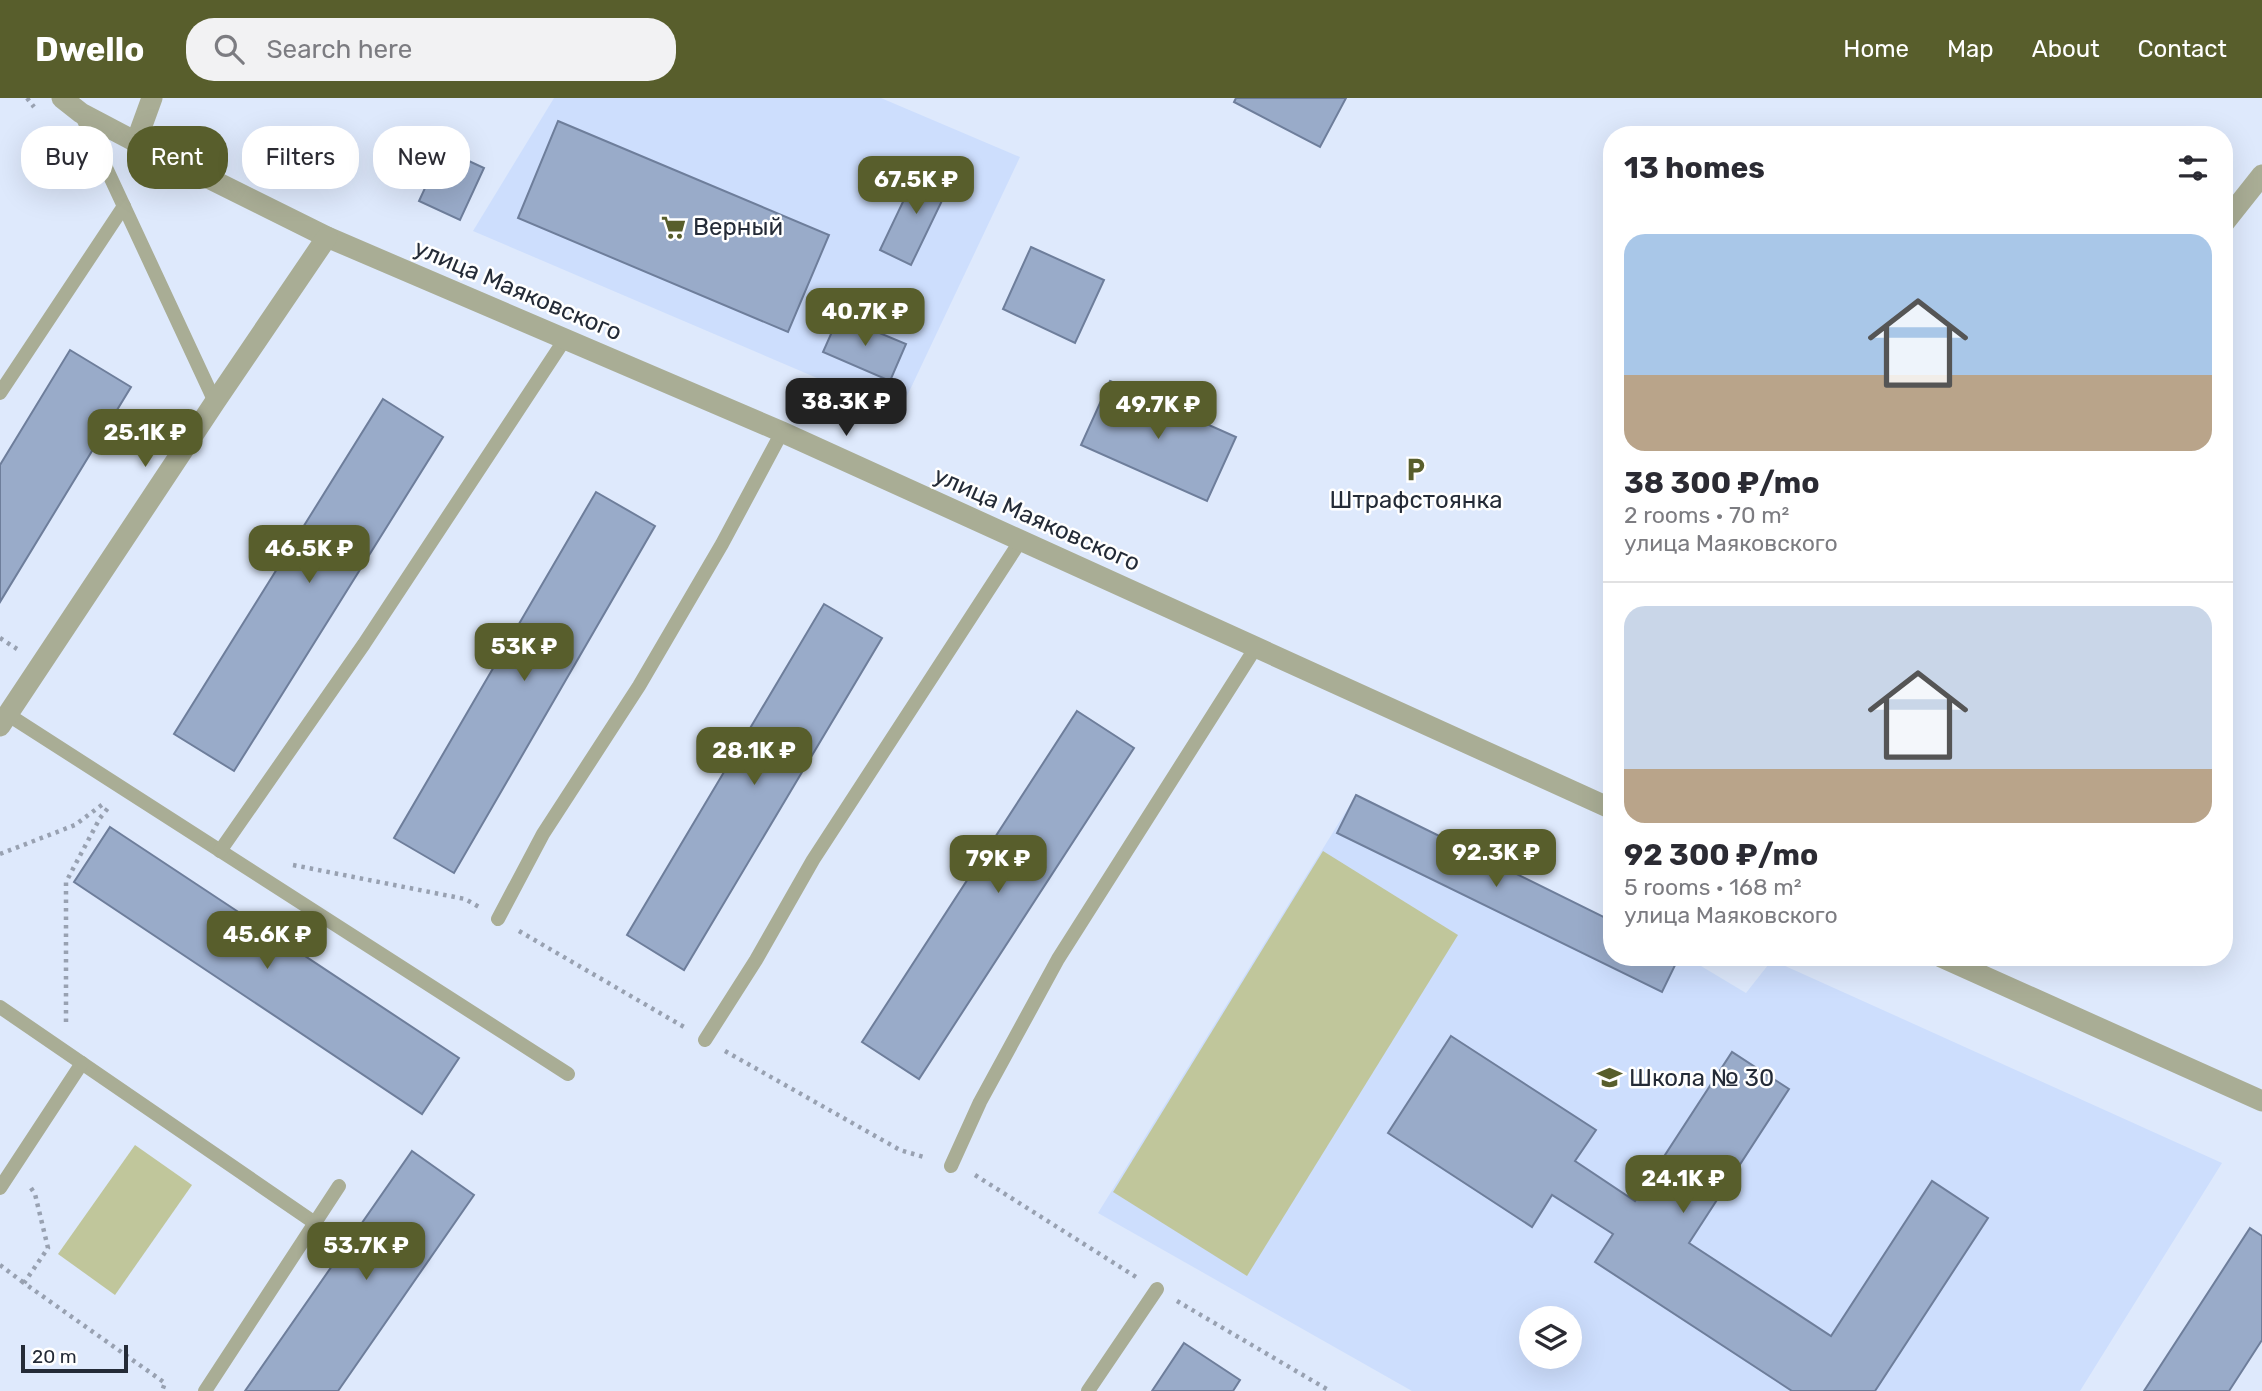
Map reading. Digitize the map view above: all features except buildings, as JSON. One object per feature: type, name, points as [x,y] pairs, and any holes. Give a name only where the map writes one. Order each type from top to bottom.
[{"type":"street","name":"улица Маяковского","points":[[62,98],[81,113],[127,137]]},
{"type":"street","points":[[142,126],[152,98]]},
{"type":"street","points":[[2233,212],[2262,175]]},
{"type":"street","name":"улица Маяковского","points":[[228,188],[327,237],[782,432],[1603,805]]},
{"type":"street","points":[[4,720],[327,237]]},
{"type":"street","points":[[1961,966],[2262,1101]]},
{"type":"lane","points":[[81,113],[215,402]]},
{"type":"lane","points":[[0,393],[124,206]]},
{"type":"lane","points":[[220,851],[364,644],[565,339]]},
{"type":"lane","points":[[498,919],[543,834],[639,686],[722,544],[782,432]]},
{"type":"lane","points":[[705,1040],[756,960],[813,860],[1021,540]]},
{"type":"lane","points":[[951,1166],[980,1102],[1058,959],[1256,647]]},
{"type":"lane","points":[[4,720],[123,789],[568,1074]]},
{"type":"lane","points":[[0,1007],[315,1223]]},
{"type":"lane","points":[[0,1188],[82,1063]]},
{"type":"lane","points":[[205,1391],[340,1186]]},
{"type":"lane","points":[[1088,1391],[1157,1289]]},
{"type":"path","points":[[0,854],[75,825],[123,789]]},
{"type":"path","points":[[66,1051],[66,882],[100,818],[123,789]]},
{"type":"path","points":[[288,864],[465,899],[705,1040],[900,1150],[971,1172],[1157,1289],[1330,1391]]},
{"type":"path","points":[[16,1164],[35,1194],[48,1248],[24,1283]]},
{"type":"path","points":[[0,1265],[165,1383],[162,1391]]},
{"type":"shaded area","points":[[554,98],[881,98],[1020,157],[899,413],[473,231]]},
{"type":"shaded area","name":"Школа № 30","points":[[1356,795],[1603,917],[1603,966],[1701,966],[1746,993],[1767,966],[1785,966],[2222,1163],[2080,1391],[1412,1391],[1098,1213]]},
{"type":"green space","points":[[1323,851],[1458,935],[1247,1276],[1113,1192]]},
{"type":"green space","points":[[135,1145],[192,1185],[115,1295],[58,1254]]},
{"type":"place","name":"Верный","points":[[673,227]]},
{"type":"place","name":"Штрафстоянка","points":[[1416,469]]},
{"type":"place","name":"Школа № 30","points":[[1609,1078]]}]
